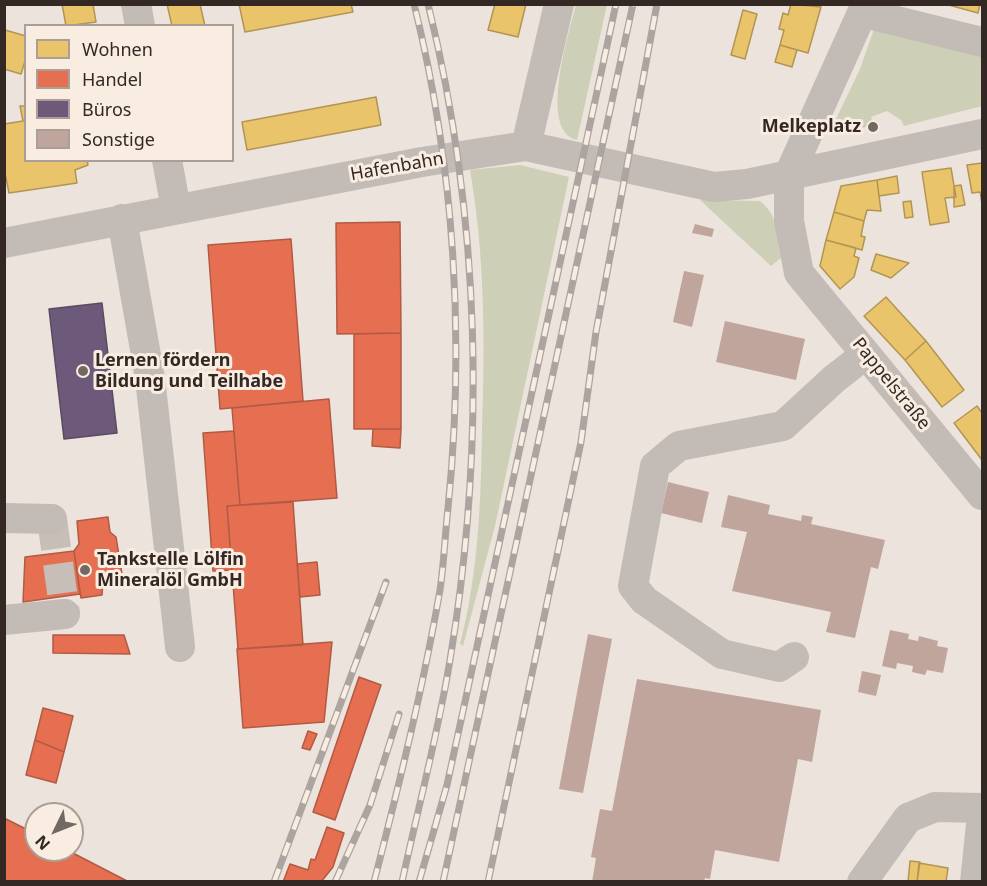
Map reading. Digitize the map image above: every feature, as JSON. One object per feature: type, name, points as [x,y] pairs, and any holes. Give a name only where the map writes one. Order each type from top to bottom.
[{"type":"street","points":[[136,4],[140,24]]},
{"type":"street","points":[[526,146],[559,4]]},
{"type":"street","points":[[789,175],[865,9],[982,42]]},
{"type":"street","name":"Hafenbahn","points":[[4,243],[422,162],[526,146],[714,187],[747,184],[982,134]]},
{"type":"street","points":[[167,162],[176,209]]},
{"type":"street","name":"Pappelstraße","points":[[789,175],[789,221],[800,273],[982,495]]},
{"type":"street","points":[[122,219],[150,378],[180,647]]},
{"type":"street","points":[[794,657],[779,666],[722,654],[644,600],[633,586],[655,466],[679,446],[783,426],[834,379],[866,354]]},
{"type":"street","points":[[4,518],[52,519]]},
{"type":"street","points":[[4,620],[64,614]]},
{"type":"street","points":[[862,882],[908,818],[935,807],[982,808]]},
{"type":"street","points":[[979,868],[982,815]]},
{"type":"green space","points":[[576,5],[607,5],[577,140],[565,133],[559,118],[558,100],[563,56]]},
{"type":"green space","points":[[874,29],[982,55],[982,106],[904,126],[901,120],[887,111],[871,117],[873,123],[860,129],[838,130],[836,119],[860,69]]},
{"type":"green space","points":[[520,165],[569,177],[495,526],[463,646],[460,644],[475,565],[481,484],[484,365],[479,235],[470,170]]},
{"type":"green space","points":[[700,200],[760,201],[767,207],[774,221],[781,258],[771,266]]},
{"type":"building: Wohnen","points":[[62,4],[93,4],[96,22],[66,24]]},
{"type":"building: Wohnen","points":[[167,4],[200,4],[205,24],[172,24]]},
{"type":"building: Wohnen","points":[[239,4],[351,4],[353,12],[245,32]]},
{"type":"building: Wohnen","points":[[495,4],[526,4],[518,37],[488,30]]},
{"type":"building: Wohnen","points":[[791,4],[821,7],[808,53],[780,45],[784,30],[779,29],[783,13],[788,15]]},
{"type":"building: Wohnen","points":[[945,4],[980,4],[978,13]]},
{"type":"building: Wohnen","points":[[743,10],[757,14],[745,59],[731,55]]},
{"type":"building: Wohnen","points":[[5,30],[24,35],[24,64],[21,74],[4,69]]},
{"type":"building: Wohnen","points":[[780,45],[797,50],[792,67],[775,62]]},
{"type":"building: Wohnen","points":[[376,97],[381,125],[247,150],[242,122]]},
{"type":"building: Wohnen","points":[[20,106],[24,106],[24,162],[87,162],[88,165],[75,170],[77,183],[9,193],[4,168],[4,124],[23,121]]},
{"type":"building: Wohnen","points":[[982,163],[982,204],[980,192],[972,193],[967,165]]},
{"type":"building: Wohnen","points":[[951,168],[956,197],[945,198],[949,222],[930,225],[922,172]]},
{"type":"building: Wohnen","points":[[897,176],[899,193],[879,196],[877,180]]},
{"type":"building: Wohnen","points":[[877,180],[881,211],[867,210],[864,221],[834,212],[841,186]]},
{"type":"building: Wohnen","points":[[961,185],[965,205],[954,207],[954,186]]},
{"type":"building: Wohnen","points":[[911,201],[913,217],[905,218],[903,202]]},
{"type":"building: Wohnen","points":[[834,212],[864,221],[861,236],[865,237],[862,250],[826,240]]},
{"type":"building: Wohnen","points":[[826,240],[856,248],[854,256],[859,258],[854,277],[840,289],[820,266]]},
{"type":"building: Wohnen","points":[[876,254],[909,263],[891,278],[871,270]]},
{"type":"building: Wohnen","points":[[886,297],[926,341],[905,360],[864,316]]},
{"type":"building: Wohnen","points":[[926,341],[964,390],[942,407],[905,360]]},
{"type":"building: Wohnen","points":[[977,406],[982,413],[982,460],[954,423]]},
{"type":"building: Wohnen","points":[[910,861],[920,862],[917,882],[908,882]]},
{"type":"building: Wohnen","points":[[919,863],[948,868],[946,882],[917,882]]},
{"type":"building: Handel","points":[[400,222],[401,333],[337,334],[336,223]]},
{"type":"building: Handel","points":[[291,239],[303,401],[220,409],[208,245]]},
{"type":"building: Handel","points":[[401,333],[401,429],[354,429],[354,334]]},
{"type":"building: Handel","points":[[329,399],[337,498],[240,505],[232,408]]},
{"type":"building: Handel","points":[[373,429],[401,429],[400,448],[372,446]]},
{"type":"building: Handel","points":[[234,431],[240,505],[227,506],[232,570],[213,571],[203,433]]},
{"type":"building: Handel","points":[[293,502],[303,645],[238,649],[227,506]]},
{"type":"building: Handel","points":[[108,517],[110,532],[116,537],[122,574],[114,582],[103,582],[102,595],[81,598],[74,551],[79,544],[77,521]]},
{"type":"building: Handel","points":[[74,551],[80,594],[23,602],[25,557]]},
{"type":"building: Handel","points":[[317,562],[320,595],[300,597],[297,564]]},
{"type":"building: Handel","points":[[53,635],[124,635],[130,654],[53,653]]},
{"type":"building: Handel","points":[[332,642],[324,722],[243,728],[237,649]]},
{"type":"building: Handel","points":[[359,677],[381,685],[335,820],[313,812]]},
{"type":"building: Handel","points":[[43,708],[73,716],[64,752],[35,740]]},
{"type":"building: Handel","points":[[308,731],[317,734],[310,750],[302,748]]},
{"type":"building: Handel","points":[[35,740],[64,752],[56,783],[26,775]]},
{"type":"building: Handel","points":[[4,818],[24,828],[24,862],[84,862],[84,859],[129,882],[4,882]]},
{"type":"building: Handel","points":[[327,827],[344,833],[333,867],[321,882],[283,882],[290,864],[308,870],[311,859],[315,860]]},
{"type":"building: Büros","name":"Lernen fördern Bildung und Teilhabe","points":[[102,303],[117,433],[64,439],[49,309]]},
{"type":"building: Sonstige","points":[[695,224],[714,229],[712,237],[692,233]]},
{"type":"building: Sonstige","points":[[684,271],[704,275],[692,327],[673,322]]},
{"type":"building: Sonstige","points":[[725,321],[805,339],[796,380],[716,362]]},
{"type":"building: Sonstige","points":[[668,482],[709,492],[702,523],[661,513]]},
{"type":"building: Sonstige","points":[[728,495],[770,505],[768,514],[801,521],[802,515],[813,517],[811,524],[885,540],[878,569],[871,567],[855,638],[826,632],[831,612],[732,591],[747,532],[721,527]]},
{"type":"building: Sonstige","points":[[890,630],[909,634],[908,639],[918,641],[919,636],[938,641],[937,646],[948,648],[943,673],[927,670],[925,675],[912,672],[913,666],[897,663],[896,669],[882,666]]},
{"type":"building: Sonstige","points":[[588,634],[612,639],[583,793],[559,789]]},
{"type":"building: Sonstige","points":[[862,671],[881,675],[876,696],[858,692]]},
{"type":"building: Sonstige","points":[[637,679],[821,710],[812,762],[798,759],[779,862],[715,850],[710,879],[705,878],[704,882],[592,882],[596,858],[591,857],[600,809],[612,811]]},
{"type":"tunnel","points":[[52,519],[65,614]]},
{"type":"railway","points":[[374,882],[410,736],[440,590],[453,445],[456,382],[456,318],[447,192],[439,128],[414,4]]},
{"type":"railway","points":[[402,882],[434,743],[450,660],[462,579],[473,414],[468,249],[459,166],[446,85],[428,4]]},
{"type":"railway","points":[[419,882],[447,785],[616,4]]},
{"type":"railway","points":[[443,882],[633,4]]},
{"type":"railway","points":[[488,882],[581,442],[596,332],[657,4]]},
{"type":"railway","points":[[274,882],[386,582]]},
{"type":"railway","points":[[335,882],[370,805],[399,714]]},
{"type":"place","name":"Melkeplatz","points":[[873,127]]},
{"type":"place","name":"Lernen fördern Bildung und Teilhabe","points":[[83,371]]},
{"type":"place","name":"Tankstelle Lölfin Mineralöl GmbH","points":[[85,570]]}]
